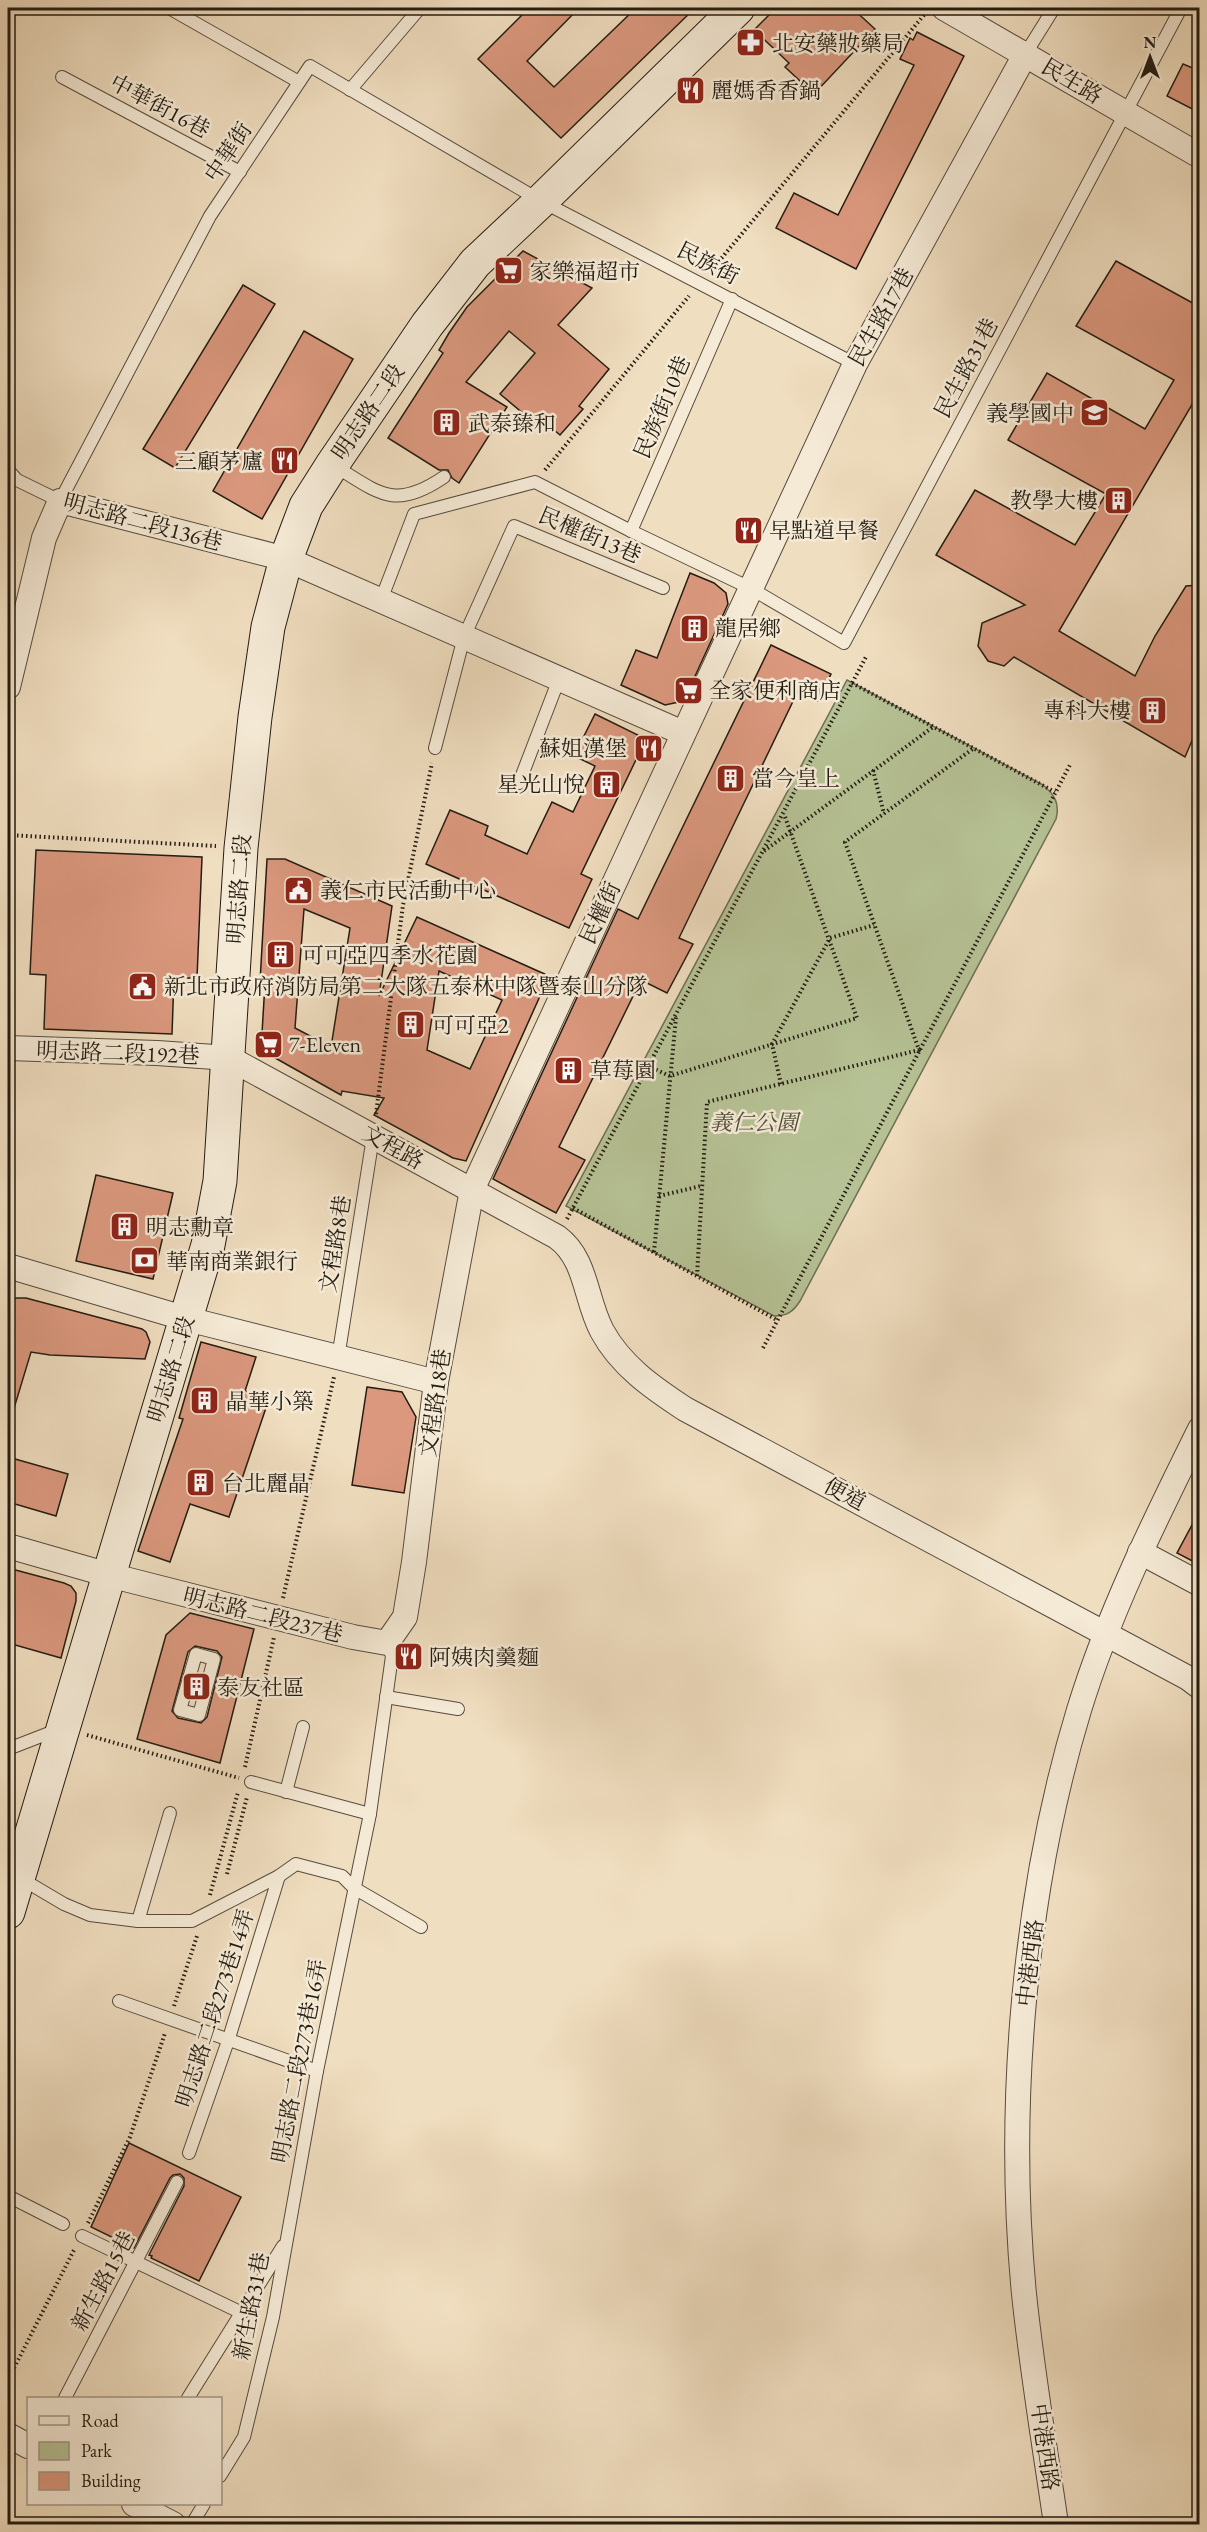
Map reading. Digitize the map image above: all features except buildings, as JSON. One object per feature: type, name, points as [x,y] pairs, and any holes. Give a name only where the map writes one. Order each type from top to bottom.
[{"type":"main road","name":"明志路二段","points":[[8,1912],[208,1245],[220,1181],[241,848],[255,717],[268,627],[286,559],[306,506],[427,324],[475,263],[738,8]]},
{"type":"street","name":"民生路","points":[[944,8],[1026,53],[1200,156]]},
{"type":"street","name":"民生路17巷","points":[[750,588],[855,364],[1026,53]]},
{"type":"street","name":"明志路二段136巷","points":[[60,501],[286,559]]},
{"type":"street","points":[[8,687],[44,538],[60,501]]},
{"type":"street","points":[[286,559],[683,734]]},
{"type":"street","name":"民權街","points":[[472,1190],[750,588]]},
{"type":"street","name":"明志路二段192巷","points":[[8,1048],[228,1058]]},
{"type":"street","name":"文程路","points":[[228,1058],[557,1236]]},
{"type":"street","name":"文程路18巷","points":[[387,1643],[405,1617],[436,1382],[472,1190]]},
{"type":"street","name":"便道","points":[[557,1236],[569,1246],[577,1258],[602,1330],[619,1357],[648,1384],[686,1409],[1106,1633],[1188,1678],[1200,1687]]},
{"type":"street","points":[[8,1266],[187,1319],[436,1382]]},
{"type":"street","name":"中港西路","points":[[1056,2524],[1024,2294],[1019,2222],[1017,2097],[1032,1941],[1045,1853],[1060,1779],[1079,1709],[1106,1633],[1140,1552],[1200,1429]]},
{"type":"street","name":"明志路二段237巷","points":[[8,1546],[279,1619],[387,1643]]},
{"type":"street","points":[[1140,1552],[1200,1584]]},
{"type":"street","points":[[8,2435],[27,2445]]},
{"type":"street","points":[[136,2505],[173,2524]]},
{"type":"lane","points":[[169,8],[177,15],[299,82]]},
{"type":"lane","points":[[350,90],[420,8]]},
{"type":"lane","points":[[1026,53],[1054,8]]},
{"type":"lane","name":"民生路31巷","points":[[750,588],[844,643],[1181,8]]},
{"type":"lane","name":"中華街","points":[[60,501],[210,216],[310,66],[541,201]]},
{"type":"lane","name":"中華街16巷","points":[[62,77],[240,172]]},
{"type":"lane","name":"民族街","points":[[541,201],[855,364]]},
{"type":"lane","name":"民族街10巷","points":[[631,531],[732,299]]},
{"type":"lane","points":[[332,465],[380,494],[406,496],[433,485],[444,477]]},
{"type":"lane","name":"明志路二段136巷","points":[[8,470],[17,480],[60,501]]},
{"type":"lane","points":[[381,600],[414,514],[535,482],[750,588]]},
{"type":"lane","name":"民權街13巷","points":[[464,637],[514,526],[663,588]]},
{"type":"lane","points":[[435,748],[464,637]]},
{"type":"lane","points":[[519,783],[560,679]]},
{"type":"lane","name":"文程路8巷","points":[[338,1358],[373,1137]]},
{"type":"lane","name":"明志路二段273巷16弄","points":[[285,2243],[317,2071],[370,1814],[392,1656],[387,1643]]},
{"type":"lane","points":[[195,1654],[204,1656],[214,1659],[199,1716],[180,1710],[195,1654]]},
{"type":"lane","points":[[386,1697],[458,1709]]},
{"type":"lane","points":[[286,1792],[303,1727]]},
{"type":"lane","points":[[8,1749],[63,1728]]},
{"type":"lane","points":[[247,1781],[370,1814]]},
{"type":"lane","points":[[138,1921],[170,1813]]},
{"type":"lane","points":[[19,1878],[63,1904],[90,1915],[138,1921],[192,1921],[279,1876],[296,1864],[342,1876],[354,1888],[421,1927]]},
{"type":"lane","name":"明志路二段273巷14弄","points":[[189,2153],[279,1876]]},
{"type":"lane","points":[[119,2001],[317,2071]]},
{"type":"lane","name":"新生路15巷","points":[[66,2397],[177,2182]]},
{"type":"lane","points":[[8,2196],[63,2224]]},
{"type":"lane","points":[[82,2236],[242,2313]]},
{"type":"lane","points":[[189,2397],[285,2243]]},
{"type":"lane","name":"新生路31巷","points":[[222,2473],[244,2437],[274,2308],[285,2243]]},
{"type":"lane","points":[[192,2524],[203,2505]]},
{"type":"path","points":[[535,482],[930,8]]},
{"type":"path","points":[[557,1236],[867,656]]},
{"type":"path","points":[[852,683],[1056,792]]},
{"type":"path","points":[[762,853],[933,726]]},
{"type":"path","points":[[373,1137],[403,904],[435,748]]},
{"type":"path","points":[[919,1050],[845,842],[974,748]]},
{"type":"path","points":[[763,1348],[1071,764]]},
{"type":"path","points":[[873,770],[884,814]]},
{"type":"path","points":[[648,1066],[670,1076],[857,1018],[783,813]]},
{"type":"path","points":[[8,835],[241,848]]},
{"type":"path","points":[[781,1084],[772,1044],[830,938],[874,925]]},
{"type":"path","points":[[654,1252],[676,1014]]},
{"type":"path","points":[[697,1276],[707,1102],[919,1050]]},
{"type":"path","points":[[659,1196],[701,1186]]},
{"type":"path","points":[[573,1208],[777,1320]]},
{"type":"path","points":[[227,1874],[279,1619],[338,1358]]},
{"type":"path","points":[[63,1728],[247,1781]]},
{"type":"path","points":[[8,2380],[130,2137],[204,1915],[239,1791]]},
{"type":"green space","name":"義仁公園","points":[[847,680],[1043,785],[1056,800],[1057,814],[800,1301],[789,1313],[774,1316],[566,1206]]},
{"type":"place","name":"北安藥妝藥局","points":[[751,43]]},
{"type":"place","name":"麗媽香香鍋","points":[[690,90]]},
{"type":"place","name":"家樂福超市","points":[[509,271]]},
{"type":"place","name":"義學國中","points":[[1095,413]]},
{"type":"place","name":"武泰臻和","points":[[447,423]]},
{"type":"place","name":"三顧茅廬","points":[[284,461]]},
{"type":"place","name":"教學大樓","points":[[1119,500]]},
{"type":"place","name":"早點道早餐","points":[[748,530]]},
{"type":"place","name":"龍居鄉","points":[[694,628]]},
{"type":"place","name":"全家便利商店","points":[[688,690]]},
{"type":"place","name":"專科大樓","points":[[1152,710]]},
{"type":"place","name":"蘇姐漢堡","points":[[648,748]]},
{"type":"place","name":"當今皇上","points":[[731,778]]},
{"type":"place","name":"星光山悅","points":[[606,784]]},
{"type":"place","name":"義仁市民活動中心","points":[[299,890]]},
{"type":"place","name":"可可亞四季水花園","points":[[281,955]]},
{"type":"place","name":"新北市政府消防局第二大隊五泰林中隊暨泰山分隊","points":[[143,986]]},
{"type":"place","name":"可可亞2","points":[[411,1025]]},
{"type":"place","name":"7-Eleven","points":[[268,1044]]},
{"type":"place","name":"草莓園","points":[[569,1070]]},
{"type":"place","name":"明志勳章","points":[[125,1227]]},
{"type":"place","name":"華南商業銀行","points":[[145,1261]]},
{"type":"place","name":"晶華小築","points":[[205,1401]]},
{"type":"place","name":"台北麗晶","points":[[201,1483]]},
{"type":"place","name":"阿姨肉羹麵","points":[[408,1657]]},
{"type":"place","name":"泰友社區","points":[[196,1687]]}]
